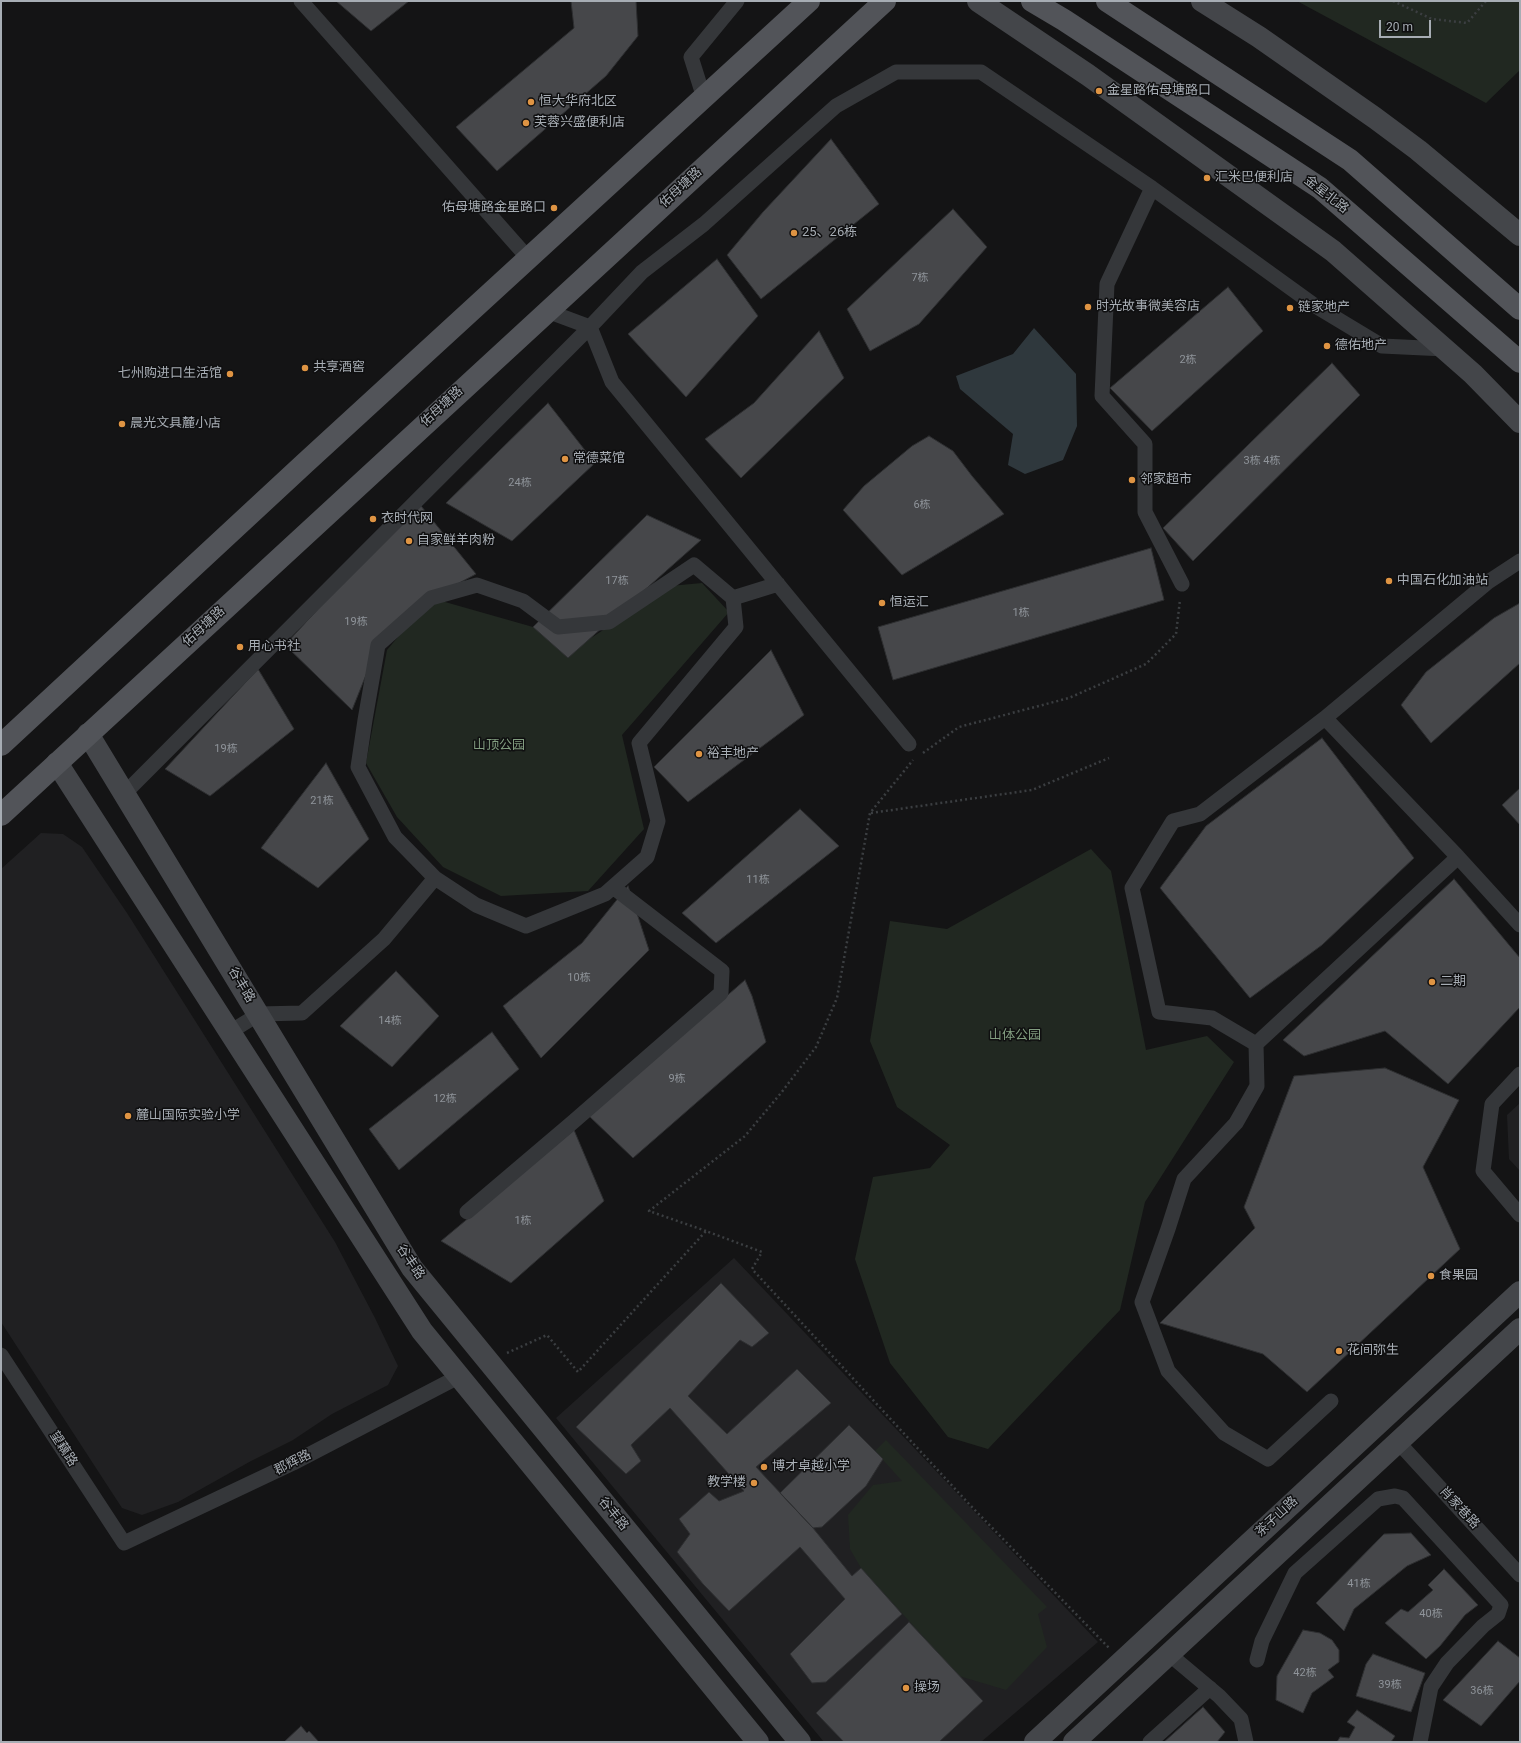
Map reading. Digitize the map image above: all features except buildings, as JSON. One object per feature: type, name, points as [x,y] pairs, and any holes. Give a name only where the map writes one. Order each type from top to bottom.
[{"type":"main road","points":[[1,745],[304,464],[809,1]]},
{"type":"main road","name":"佑母塘路","points":[[1,815],[885,1]]},
{"type":"main road","name":"金星北路","points":[[1032,1],[1320,188],[1520,362]]},
{"type":"main road","points":[[1107,1],[1350,160],[1520,309]]},
{"type":"street","points":[[301,1],[528,258]]},
{"type":"street","points":[[704,98],[691,57],[737,1]]},
{"type":"street","points":[[978,1],[1088,75],[1333,251],[1473,374],[1520,422]]},
{"type":"street","points":[[1202,1],[1259,37],[1375,118],[1424,155],[1520,235]]},
{"type":"street","points":[[125,793],[590,327],[642,272],[704,224],[836,106],[896,72],[981,72],[1152,188],[1314,305],[1382,346],[1445,349]]},
{"type":"street","points":[[1152,188],[1106,284],[1102,396],[1145,444],[1144,512],[1182,584]]},
{"type":"street","points":[[547,311],[590,327],[612,382],[909,744]]},
{"type":"street","points":[[1256,1044],[1212,1018],[1160,1012],[1132,888],[1173,821],[1200,814],[1325,718],[1488,582],[1520,561]]},
{"type":"street","points":[[694,565],[733,598],[736,627],[639,743],[658,821],[647,857],[605,894],[526,926],[476,906],[434,878],[395,837],[358,767],[378,645],[431,598],[477,585],[523,601],[558,627],[609,622],[694,565]]},
{"type":"street","points":[[733,598],[778,584]]},
{"type":"street","points":[[1325,718],[1458,857],[1520,925]]},
{"type":"street","name":"谷丰路","points":[[88,734],[412,1268],[800,1742]]},
{"type":"street","name":"谷丰路","points":[[57,763],[422,1332],[758,1742]]},
{"type":"street","points":[[1331,1401],[1268,1459],[1224,1433],[1168,1371],[1142,1302],[1184,1179],[1236,1123],[1257,1086],[1256,1044],[1458,857]]},
{"type":"street","points":[[230,1032],[259,1014],[302,1013],[384,939],[434,878]]},
{"type":"street","points":[[467,1212],[721,993],[722,971],[613,887]]},
{"type":"street","points":[[1520,1074],[1492,1104],[1483,1171],[1520,1215]]},
{"type":"street","name":"茶子山路","points":[[1035,1742],[1520,1292]]},
{"type":"street","name":"茶子山路","points":[[1074,1742],[1520,1329]]},
{"type":"street","name":"望藕路","points":[[1,1355],[124,1543]]},
{"type":"street","name":"郡辉路","points":[[124,1543],[293,1463],[458,1377]]},
{"type":"street","name":"肖家巷路","points":[[1398,1442],[1520,1575]]},
{"type":"street","points":[[1257,1660],[1262,1641],[1295,1574],[1378,1499],[1395,1496],[1403,1498],[1501,1606],[1498,1614],[1483,1626],[1447,1663],[1431,1687],[1420,1742]]},
{"type":"street","points":[[1169,1654],[1210,1688],[1241,1719],[1246,1742]]},
{"type":"street","points":[[1150,1742],[1210,1688]]},
{"type":"path","points":[[1393,1],[1432,19],[1467,23],[1486,1]]},
{"type":"path","points":[[1122,1662],[970,1505],[752,1269],[762,1252],[649,1211],[745,1136],[781,1093],[816,1047],[837,998],[870,813],[913,760],[959,727],[1070,698],[1146,664],[1176,634],[1182,584]]},
{"type":"path","points":[[909,744],[913,760]]},
{"type":"path","points":[[870,813],[1032,790],[1109,758]]},
{"type":"path","points":[[489,1362],[547,1335],[578,1372],[706,1231]]},
{"type":"shaded area","points":[[1034,328],[1076,374],[1077,426],[1063,460],[1025,474],[1008,465],[1013,434],[960,389],[956,376],[1013,354]]},
{"type":"shaded area","name":"麓山国际实验小学","points":[[41,833],[63,834],[82,847],[127,913],[335,1242],[375,1318],[398,1366],[388,1385],[332,1414],[293,1440],[251,1461],[178,1502],[142,1515],[122,1508],[1,1322],[1,869]]},
{"type":"shaded area","points":[[1520,1103],[1520,1171],[1509,1159],[1507,1115]]},
{"type":"shaded area","name":"博才卓越小学","points":[[734,1258],[1098,1642],[981,1742],[824,1742],[556,1418]]},
{"type":"green space","points":[[1297,1],[1520,1],[1520,70],[1486,103]]},
{"type":"green space","name":"山顶公园","points":[[702,583],[729,612],[622,735],[644,829],[588,891],[501,896],[443,867],[397,817],[366,763],[387,650],[431,598],[533,627],[588,640],[670,586]]},
{"type":"green space","name":"山体公园","points":[[1091,849],[1111,871],[1146,1050],[1207,1036],[1234,1062],[1145,1202],[1120,1310],[988,1449],[948,1437],[890,1363],[855,1259],[873,1177],[930,1168],[950,1145],[897,1107],[870,1041],[890,921],[947,929]]},
{"type":"green space","points":[[886,1440],[1047,1607],[1038,1614],[1047,1647],[1006,1690],[959,1676],[861,1568],[850,1549],[848,1515],[873,1485],[902,1481],[875,1451]]},
{"type":"place","name":"金星路佑母塘路口","points":[[1099,91]]},
{"type":"place","name":"恒大华府北区","points":[[531,102]]},
{"type":"place","name":"芙蓉兴盛便利店","points":[[526,123]]},
{"type":"place","name":"汇米巴便利店","points":[[1207,178]]},
{"type":"place","name":"佑母塘路金星路口","points":[[554,208]]},
{"type":"place","name":"25、26栋","points":[[794,233]]},
{"type":"place","name":"时光故事微美容店","points":[[1088,307]]},
{"type":"place","name":"链家地产","points":[[1290,308]]},
{"type":"place","name":"德佑地产","points":[[1327,346]]},
{"type":"place","name":"共享酒窖","points":[[305,368]]},
{"type":"place","name":"七州购进口生活馆","points":[[230,374]]},
{"type":"place","name":"晨光文具麓小店","points":[[122,424]]},
{"type":"place","name":"常德菜馆","points":[[565,459]]},
{"type":"place","name":"邻家超市","points":[[1132,480]]},
{"type":"place","name":"衣时代网","points":[[373,519]]},
{"type":"place","name":"自家鲜羊肉粉","points":[[409,541]]},
{"type":"place","name":"中国石化加油站","points":[[1389,581]]},
{"type":"place","name":"恒运汇","points":[[882,603]]},
{"type":"place","name":"用心书社","points":[[240,647]]},
{"type":"place","name":"裕丰地产","points":[[699,754]]},
{"type":"place","name":"二期","points":[[1432,982]]},
{"type":"place","name":"麓山国际实验小学","points":[[128,1116]]},
{"type":"place","name":"食果园","points":[[1431,1276]]},
{"type":"place","name":"花间弥生","points":[[1339,1351]]},
{"type":"place","name":"博才卓越小学","points":[[764,1467]]},
{"type":"place","name":"教学楼","points":[[754,1483]]},
{"type":"place","name":"操场","points":[[906,1688]]}]
